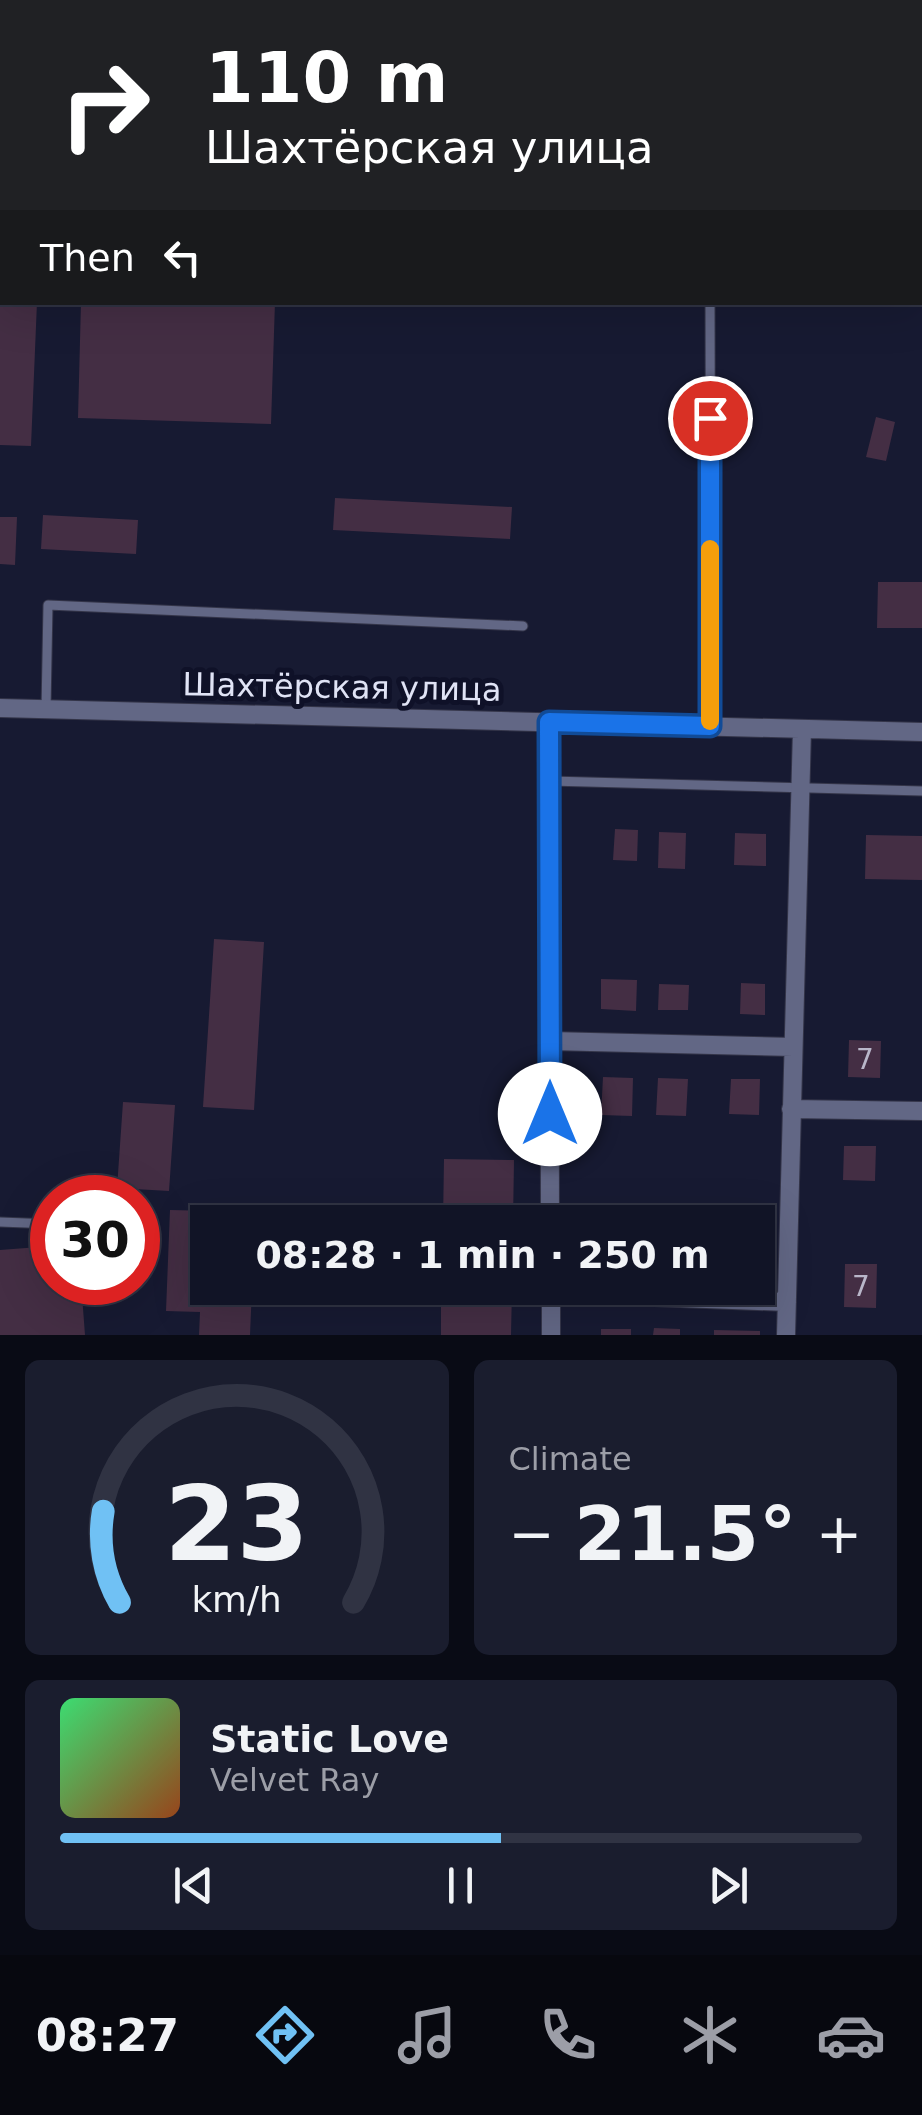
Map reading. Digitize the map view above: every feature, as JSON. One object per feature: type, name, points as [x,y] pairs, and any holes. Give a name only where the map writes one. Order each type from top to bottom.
[{"type":"street","name":"Шахтёрская улица","points":[[0,708],[922,732]]},
{"type":"street","points":[[549,722],[550,1205]]},
{"type":"street","points":[[786,1335],[802,728]]},
{"type":"street","points":[[550,1041],[793,1047]]},
{"type":"street","points":[[791,1108],[922,1111]]},
{"type":"street","points":[[775,1301],[787,1302]]},
{"type":"street","points":[[550,1305],[550,1335]]},
{"type":"lane","points":[[710,305],[710,726]]},
{"type":"lane","points":[[46,709],[48,606],[523,626]]},
{"type":"lane","points":[[550,781],[922,790]]},
{"type":"lane","points":[[0,1222],[30,1223]]},
{"type":"building","points":[[0,305],[37,305],[31,446],[0,445]]},
{"type":"building","points":[[81,305],[275,305],[271,424],[78,418]]},
{"type":"building","points":[[876,417],[895,422],[886,461],[866,457]]},
{"type":"building","points":[[335,498],[512,507],[510,539],[333,530]]},
{"type":"building","points":[[43,515],[138,520],[136,554],[41,549]]},
{"type":"building","points":[[0,517],[17,517],[15,565],[0,564]]},
{"type":"building","points":[[878,582],[922,582],[922,628],[877,628]]},
{"type":"building","points":[[615,829],[638,830],[637,861],[613,860]]},
{"type":"building","points":[[659,832],[686,833],[685,869],[658,868]]},
{"type":"building","points":[[735,833],[766,834],[766,866],[734,865]]},
{"type":"building","points":[[866,835],[922,836],[922,880],[865,879]]},
{"type":"building","points":[[214,939],[264,942],[254,1110],[203,1107]]},
{"type":"building","points":[[601,979],[637,980],[636,1011],[601,1009]]},
{"type":"building","points":[[741,983],[765,984],[765,1015],[740,1014]]},
{"type":"building","points":[[659,984],[689,985],[688,1010],[658,1010]]},
{"type":"building","points":[[849,1040],[881,1041],[880,1078],[848,1077]]},
{"type":"building","points":[[603,1077],[633,1078],[632,1116],[601,1115]]},
{"type":"building","points":[[658,1078],[688,1079],[686,1116],[656,1115]]},
{"type":"building","points":[[731,1079],[760,1079],[759,1115],[729,1114]]},
{"type":"building","points":[[123,1102],[175,1105],[169,1191],[160,1190],[160,1175],[118,1175]]},
{"type":"building","points":[[844,1146],[876,1146],[875,1181],[843,1180]]},
{"type":"building","points":[[444,1159],[514,1160],[513,1205],[443,1205]]},
{"type":"building","points":[[170,1210],[190,1210],[190,1305],[251,1305],[250,1335],[199,1335],[200,1312],[166,1311]]},
{"type":"building","points":[[30,1248],[30,1305],[83,1305],[85,1335],[0,1335],[0,1250]]},
{"type":"building","points":[[845,1264],[877,1264],[876,1308],[844,1307]]},
{"type":"building","points":[[441,1305],[512,1305],[511,1335],[441,1335]]},
{"type":"building","points":[[654,1328],[680,1329],[680,1335],[653,1335]]},
{"type":"building","points":[[601,1329],[631,1329],[631,1335],[601,1335]]},
{"type":"building","points":[[714,1330],[760,1331],[760,1335],[714,1335]]},
{"type":"slow traffic","points":[[710,549],[710,721]]},
{"type":"route","points":[[550,1114],[549,722],[710,726],[710,418]]}]
